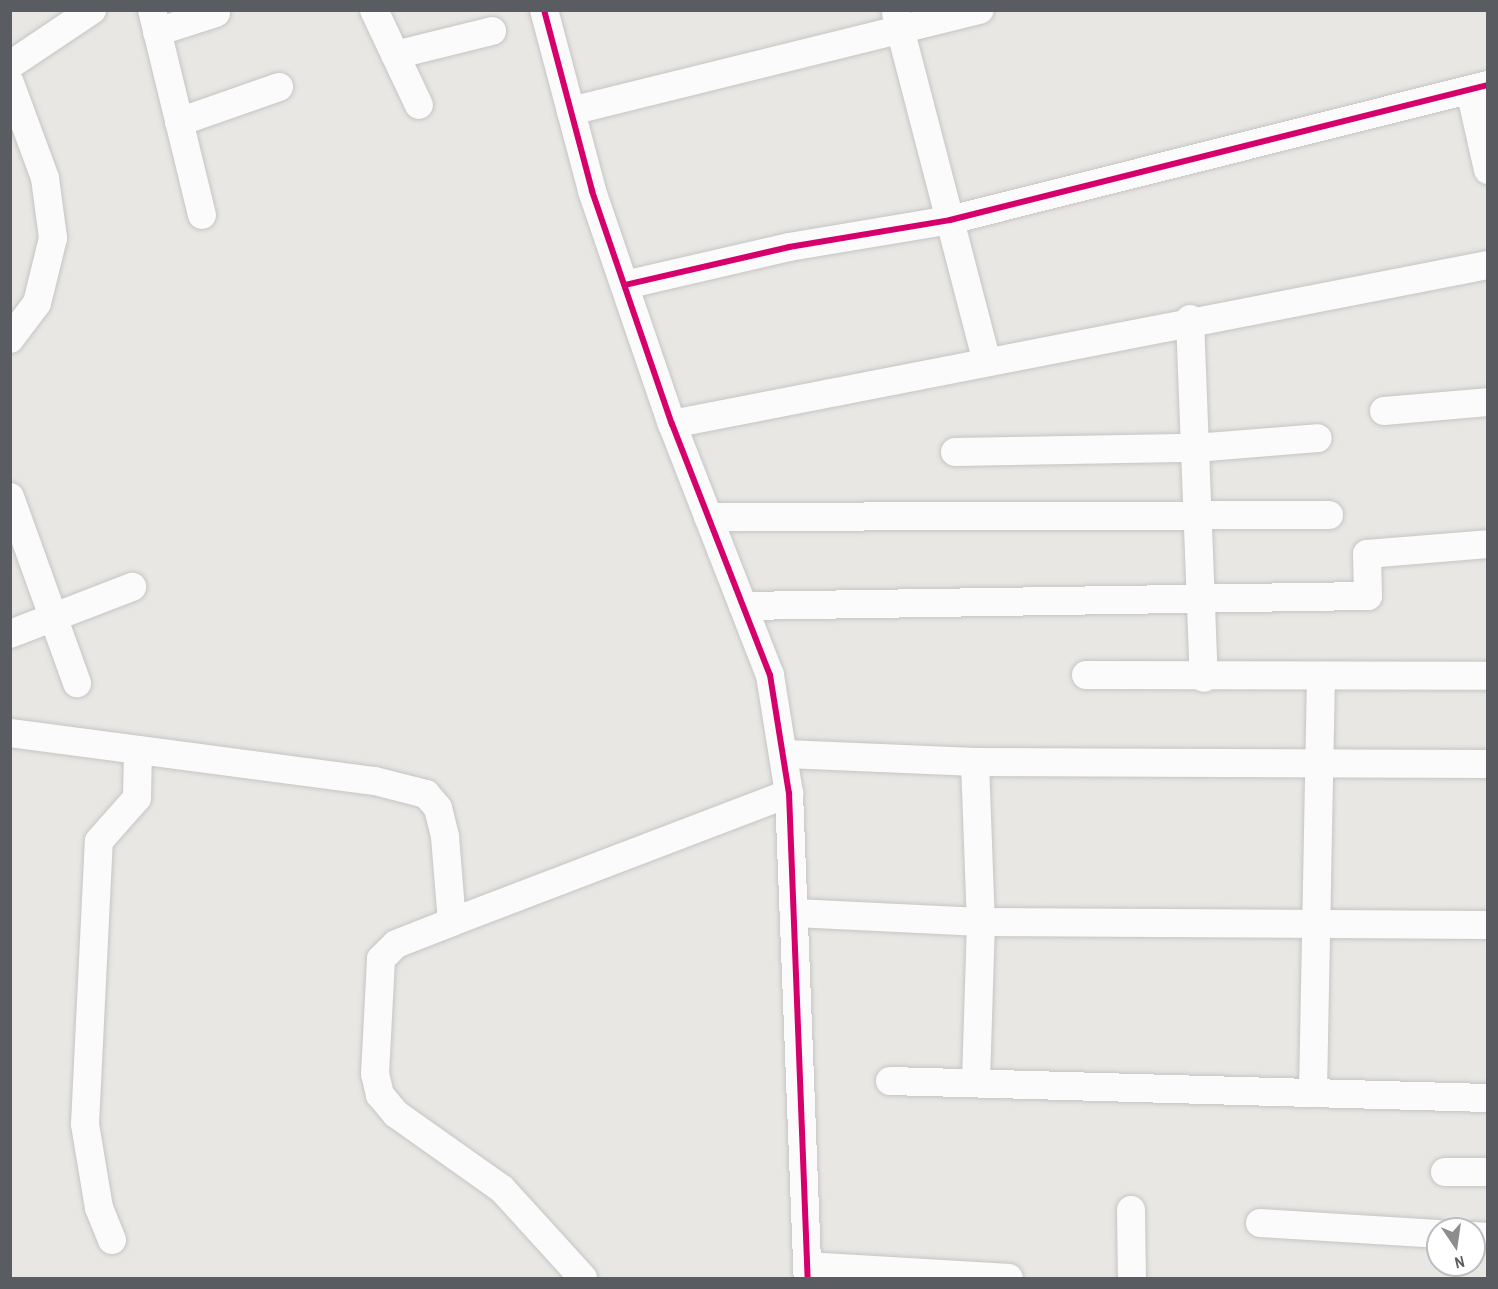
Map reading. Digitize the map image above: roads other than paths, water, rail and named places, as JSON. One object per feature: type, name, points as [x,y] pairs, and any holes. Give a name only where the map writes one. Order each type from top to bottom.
[{"type":"street","points":[[10,65],[92,10]]},
{"type":"street","points":[[374,10],[419,105]]},
{"type":"street","points":[[544,10],[571,111],[625,285],[672,423],[770,675],[786,754],[789,793],[807,1272],[1009,1278]]},
{"type":"street","points":[[571,111],[898,20],[980,10]]},
{"type":"street","points":[[202,215],[155,21],[216,13]]},
{"type":"street","points":[[898,20],[986,359]]},
{"type":"street","points":[[395,55],[492,31]]},
{"type":"street","points":[[10,83],[45,178],[53,238],[37,303],[10,339]]},
{"type":"street","points":[[179,122],[279,87]]},
{"type":"street","points":[[625,285],[789,247],[950,220],[1479,87],[1488,170]]},
{"type":"street","points":[[672,423],[1190,319],[1488,265]]},
{"type":"street","points":[[1190,319],[1204,678]]},
{"type":"street","points":[[1384,411],[1488,402]]},
{"type":"street","points":[[956,452],[1195,448],[1318,438]]},
{"type":"street","points":[[10,497],[15,526],[77,683]]},
{"type":"street","points":[[708,517],[1329,515]]},
{"type":"street","points":[[743,606],[1368,596],[1367,554],[1488,544]]},
{"type":"street","points":[[10,634],[132,587]]},
{"type":"street","points":[[1086,675],[1204,678],[1488,676]]},
{"type":"street","points":[[1313,1092],[1316,763],[1321,677]]},
{"type":"street","points":[[10,733],[375,781],[426,794],[438,808],[445,837],[452,922]]},
{"type":"street","points":[[112,1240],[99,1208],[85,1124],[99,842],[138,798],[138,750]]},
{"type":"street","points":[[786,754],[975,762],[1488,764]]},
{"type":"street","points":[[975,762],[981,922],[976,1083]]},
{"type":"street","points":[[582,1278],[502,1189],[396,1114],[380,1095],[375,1074],[381,959],[396,944],[789,793]]},
{"type":"street","points":[[795,913],[981,922],[1316,927],[1488,926]]},
{"type":"street","points":[[890,1081],[1488,1098]]},
{"type":"street","points":[[1445,1172],[1488,1172]]},
{"type":"street","points":[[1131,1210],[1132,1278]]},
{"type":"street","points":[[1260,1222],[1426,1233]]}]
